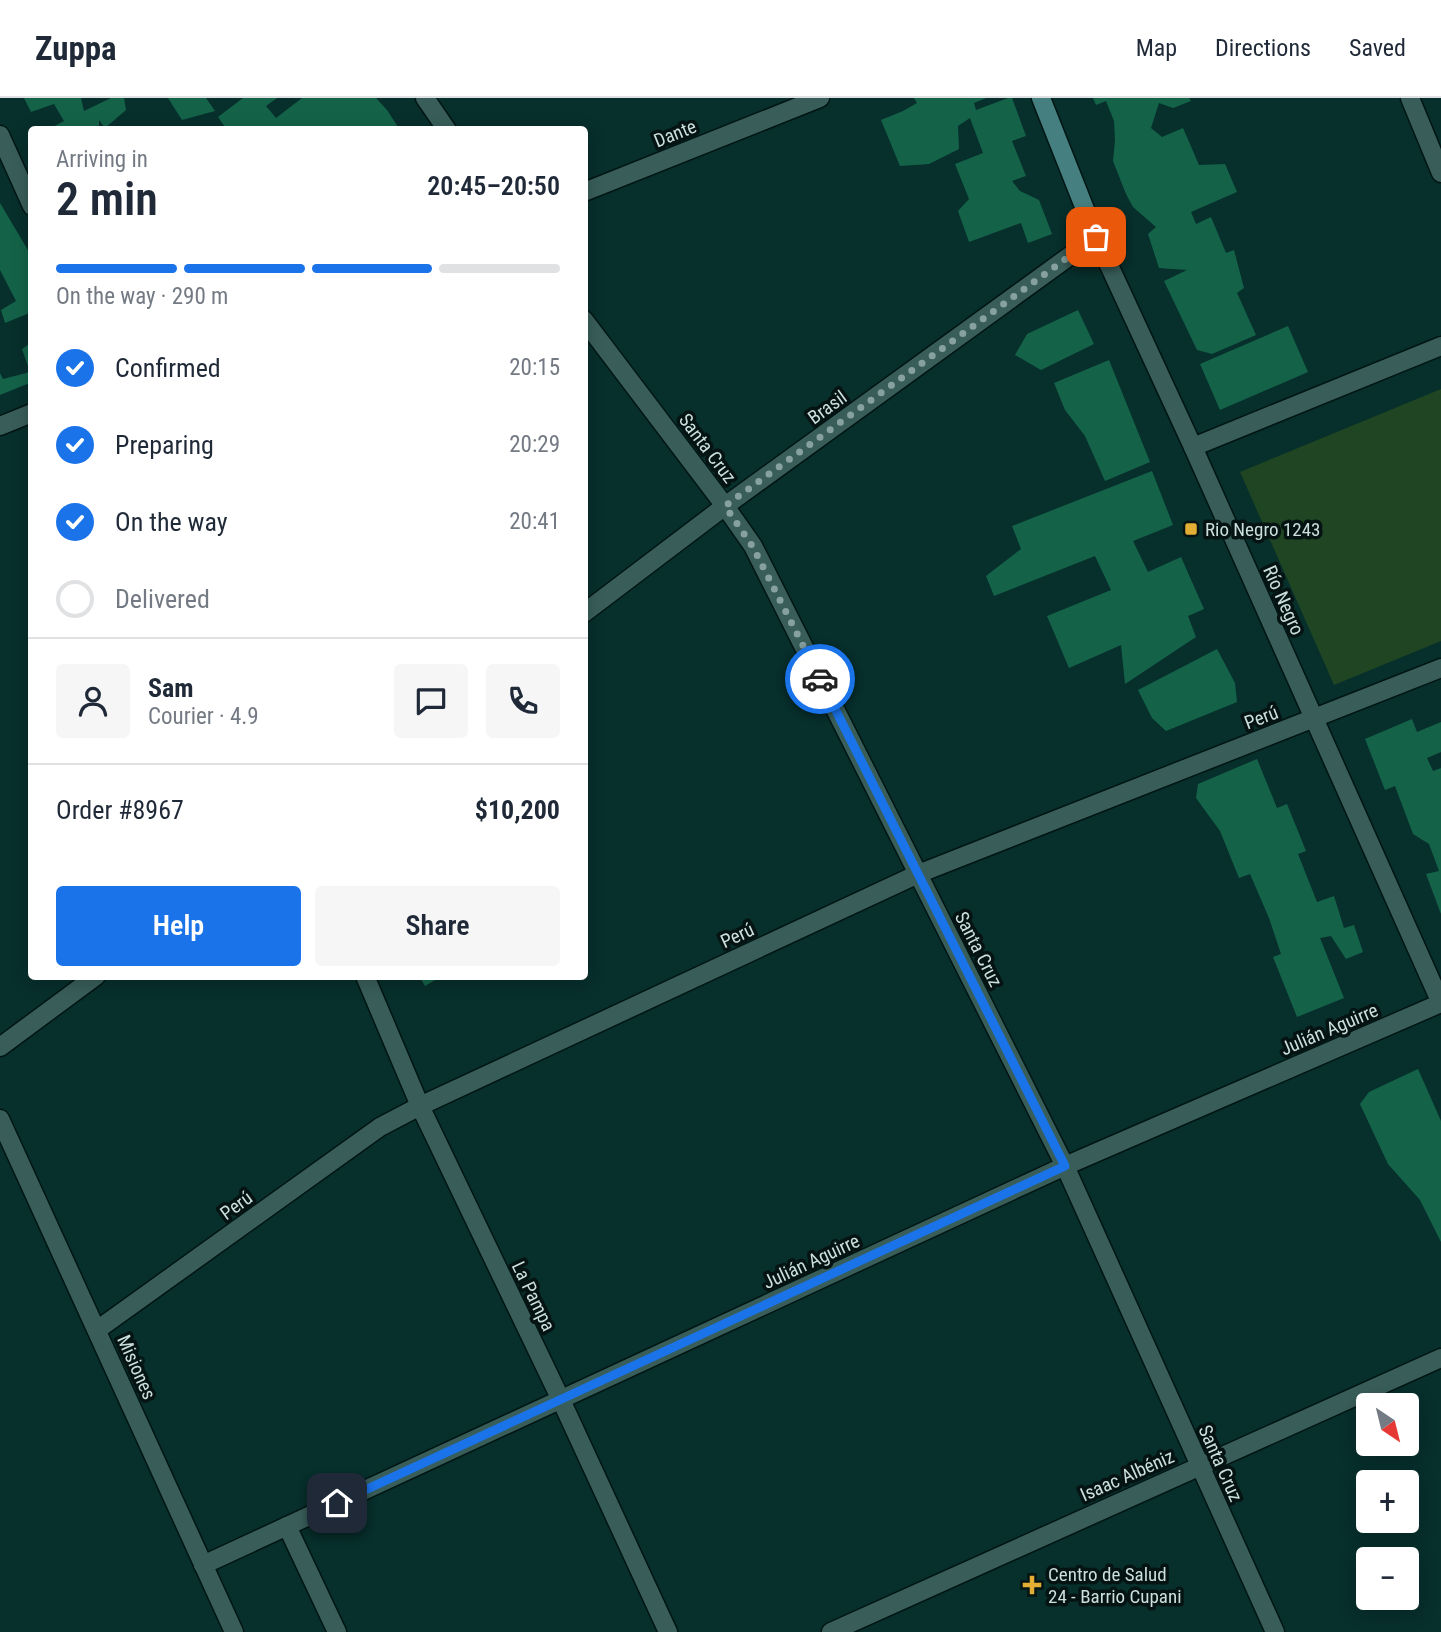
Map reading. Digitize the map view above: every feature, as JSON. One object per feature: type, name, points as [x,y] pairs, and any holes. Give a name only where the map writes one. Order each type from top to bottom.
[{"type":"main road","name":"Río Negro","points":[[1041,98],[1096,237]]},
{"type":"street","points":[[425,98],[444,126]]},
{"type":"street","name":"Dante","points":[[588,190],[820,98]]},
{"type":"street","points":[[1410,98],[1441,173]]},
{"type":"street","points":[[0,135],[28,197]]},
{"type":"street","name":"Río Negro","points":[[1096,237],[1193,447],[1441,1003]]},
{"type":"street","name":"Brasil","points":[[588,610],[725,506],[1096,237]]},
{"type":"street","name":"Santa Cruz","points":[[588,325],[753,547],[1065,1166],[1275,1632]]},
{"type":"street","points":[[1193,447],[1441,346]]},
{"type":"street","points":[[0,426],[28,415]]},
{"type":"street","name":"Perú","points":[[97,1330],[380,1127],[420,1105],[918,874],[1441,668]]},
{"type":"street","points":[[0,1047],[91,980]]},
{"type":"street","name":"La Pampa","points":[[367,980],[420,1105],[668,1632]]},
{"type":"street","name":"Julián Aguirre","points":[[203,1565],[1065,1166],[1441,1003]]},
{"type":"street","name":"Misiones","points":[[0,1119],[234,1632]]},
{"type":"street","name":"Isaac Albéniz","points":[[831,1632],[1441,1358]]},
{"type":"street","points":[[287,1526],[337,1632]]},
{"type":"green space","points":[[1441,389],[1441,641],[1334,685],[1240,472]]},
{"type":"building","points":[[24,98],[81,98],[84,111],[111,98],[124,98],[126,110],[107,126],[104,126],[99,120],[99,126],[55,126],[64,121],[54,104],[31,112]]},
{"type":"building","points":[[168,98],[206,98],[215,111],[182,120]]},
{"type":"building","points":[[243,98],[277,98],[266,106],[276,118],[302,98],[376,98],[397,126],[224,126],[218,117]]},
{"type":"building","points":[[914,98],[986,98],[974,103],[976,110],[1012,98],[1026,136],[1012,141],[1026,176],[1012,181],[1020,191],[1039,200],[1052,234],[1028,243],[1021,223],[969,242],[958,211],[969,199],[955,164],[983,153],[970,118],[958,126],[959,149],[929,164],[900,166],[881,120],[917,103]]},
{"type":"building","points":[[1093,98],[1189,98],[1191,101],[1173,108],[1159,103],[1151,128],[1162,137],[1183,128],[1199,165],[1225,164],[1237,192],[1191,212],[1196,224],[1211,217],[1226,253],[1234,250],[1244,288],[1237,293],[1256,335],[1212,354],[1197,350],[1164,281],[1187,270],[1159,268],[1148,234],[1156,227],[1133,207],[1126,194],[1113,161],[1114,121],[1106,101],[1096,105]]},
{"type":"building","points":[[0,203],[28,250],[28,314],[5,323],[1,310],[16,301],[0,270]]},
{"type":"building","points":[[1078,310],[1094,344],[1041,370],[1015,355],[1027,334]]},
{"type":"building","points":[[1288,326],[1308,372],[1220,410],[1200,364]]},
{"type":"building","points":[[28,345],[28,366],[22,349]]},
{"type":"building","points":[[1109,360],[1150,462],[1105,481],[1085,436],[1065,410],[1054,383]]},
{"type":"building","points":[[0,373],[3,379],[28,373],[28,384],[0,395]]},
{"type":"building","points":[[1152,471],[1173,525],[1133,541],[1148,572],[1181,557],[1204,609],[1188,616],[1196,637],[1125,684],[1121,645],[1069,668],[1047,616],[1111,590],[1095,556],[994,596],[986,576],[1021,549],[1012,526]]},
{"type":"building","points":[[1217,649],[1235,683],[1237,702],[1166,731],[1152,718],[1138,690]]},
{"type":"building","points":[[1412,719],[1417,732],[1441,722],[1441,752],[1427,758],[1433,771],[1441,768],[1441,914],[1426,874],[1439,871],[1429,844],[1413,834],[1395,786],[1385,790],[1365,739]]},
{"type":"building","points":[[1257,759],[1277,808],[1287,804],[1306,851],[1298,854],[1317,902],[1334,896],[1344,928],[1354,925],[1363,952],[1346,959],[1331,936],[1320,938],[1344,998],[1297,1017],[1273,957],[1281,954],[1250,874],[1239,878],[1220,831],[1196,798],[1198,784]]},
{"type":"building","points":[[421,980],[435,980],[425,986]]},
{"type":"building","points":[[1418,1069],[1441,1121],[1441,1242],[1420,1200],[1388,1164],[1360,1104],[1369,1092]]},
{"type":"way so far","points":[[820,679],[753,547],[725,506],[1096,237]]},
{"type":"place","name":"Rio Negro 1243","points":[[1191,529]]},
{"type":"place","name":"Centro de Salud 24 - Barrio Cupani","points":[[1032,1585]]},
{"type":"route","points":[[337,1503],[1065,1166],[820,679]]}]
